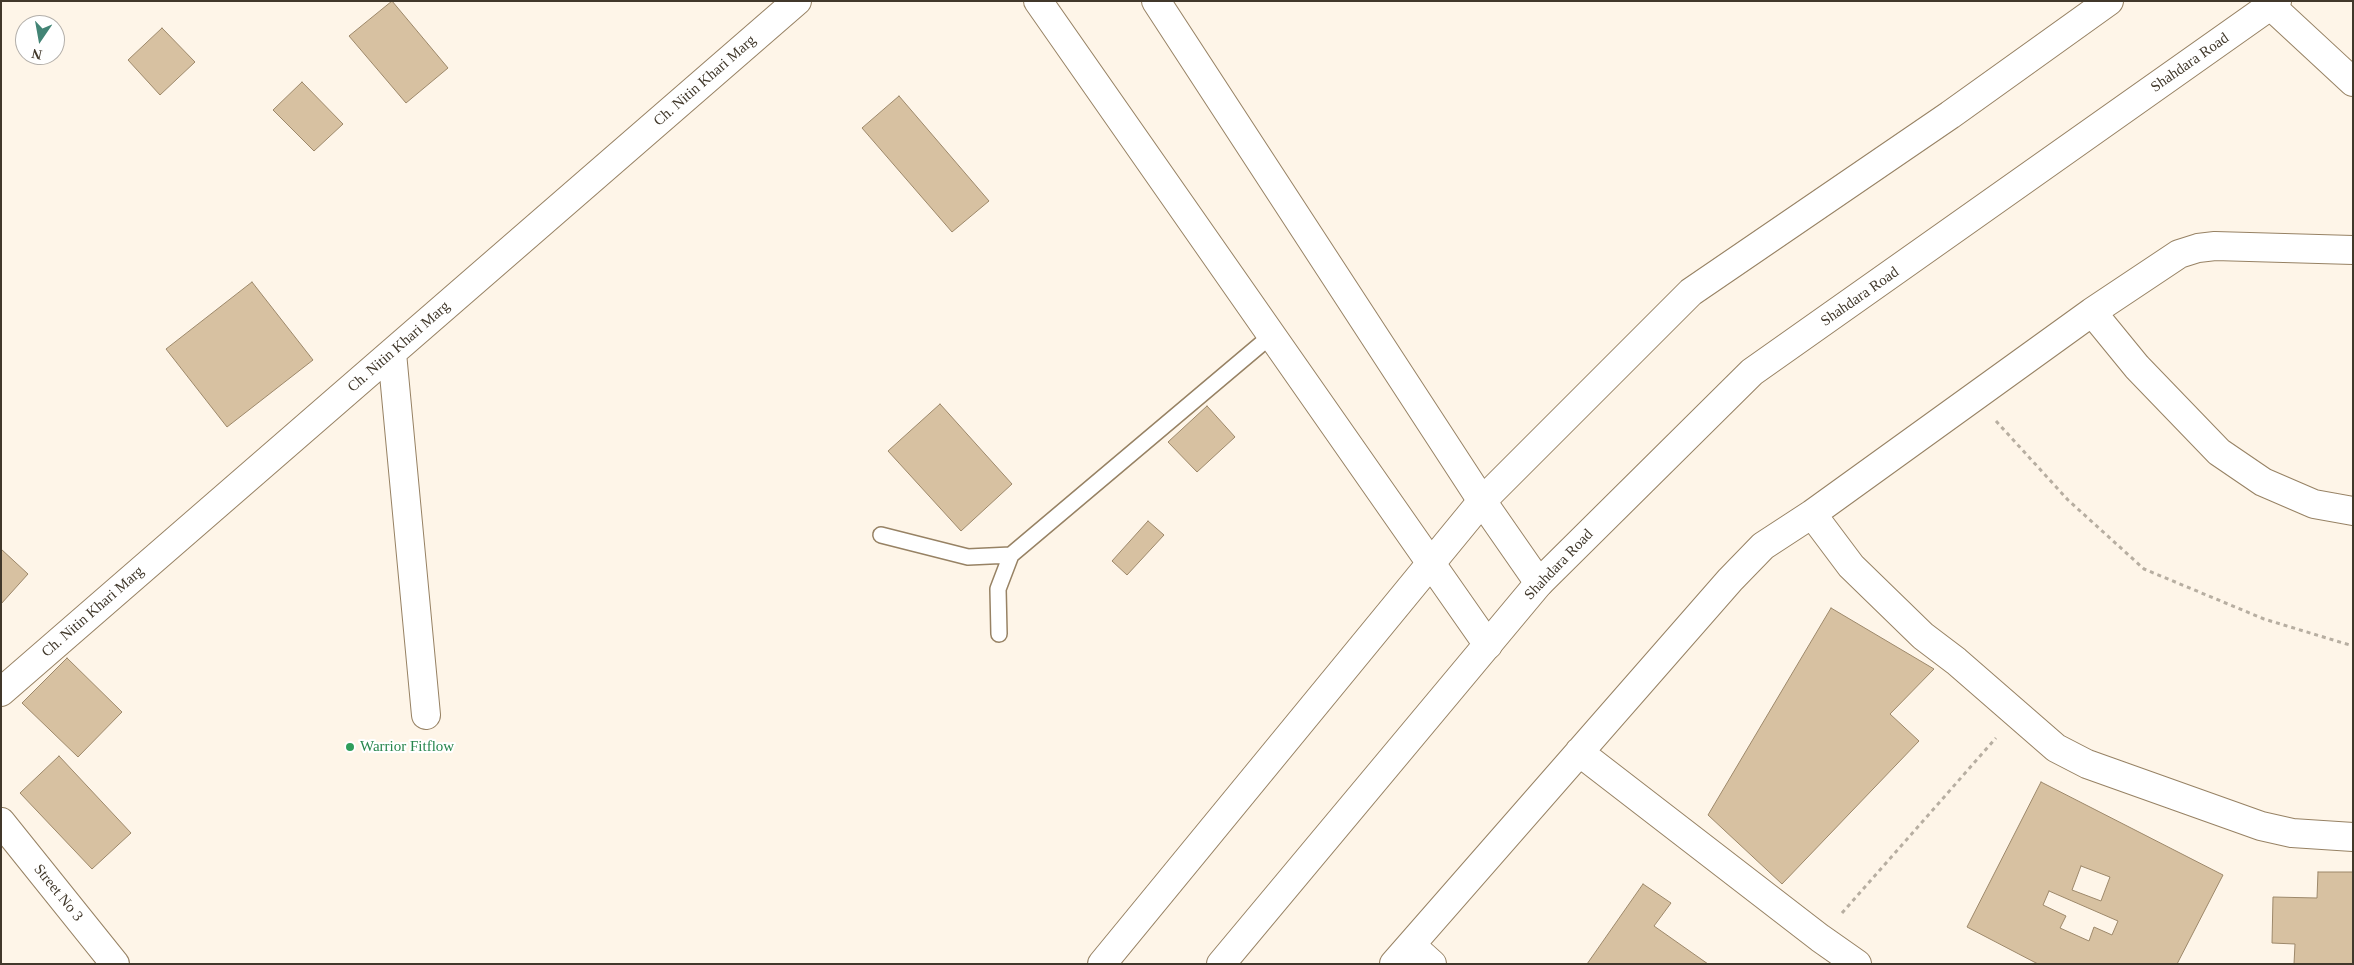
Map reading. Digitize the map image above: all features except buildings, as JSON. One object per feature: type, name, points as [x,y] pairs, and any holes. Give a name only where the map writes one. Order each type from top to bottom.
[{"type":"street","name":"Ch. Nitin Khari Marg","points":[[1,692],[797,1]]},
{"type":"street","points":[[1038,1],[1273,334],[1488,645]]},
{"type":"street","points":[[1156,1],[1482,501],[1539,583]]},
{"type":"street","points":[[1102,964],[1482,501],[1691,292],[1950,115],[2109,1]]},
{"type":"street","points":[[2274,3],[2353,82]]},
{"type":"street","name":"Shahdara Road","points":[[1221,964],[1431,710],[1539,583],[1752,372],[2274,3]]},
{"type":"street","points":[[1432,964],[1403,954],[1730,580],[1763,546],[1812,514],[2092,312],[2179,254],[2198,248],[2215,246],[2353,250]]},
{"type":"street","points":[[2092,312],[2137,367],[2219,452],[2263,482],[2314,504],[2353,512]]},
{"type":"street","points":[[392,353],[426,715]]},
{"type":"street","points":[[1812,514],[1851,566],[1923,636],[1956,661],[2056,748],[2086,764],[2261,826],[2292,833],[2353,837]]},
{"type":"street","points":[[1579,752],[1820,938],[1857,964]]},
{"type":"street","name":"Street No 3","points":[[1,822],[115,964]]},
{"type":"lane","points":[[999,634],[998,589],[1011,555],[1273,334]]},
{"type":"lane","points":[[882,534],[968,557],[1011,555]]},
{"type":"path","points":[[1974,397],[2068,500],[2144,569],[2264,619],[2353,646]]},
{"type":"path","points":[[1820,938],[2017,714]]},
{"type":"place","name":"Warrior Fitflow","points":[[350,747]]}]
